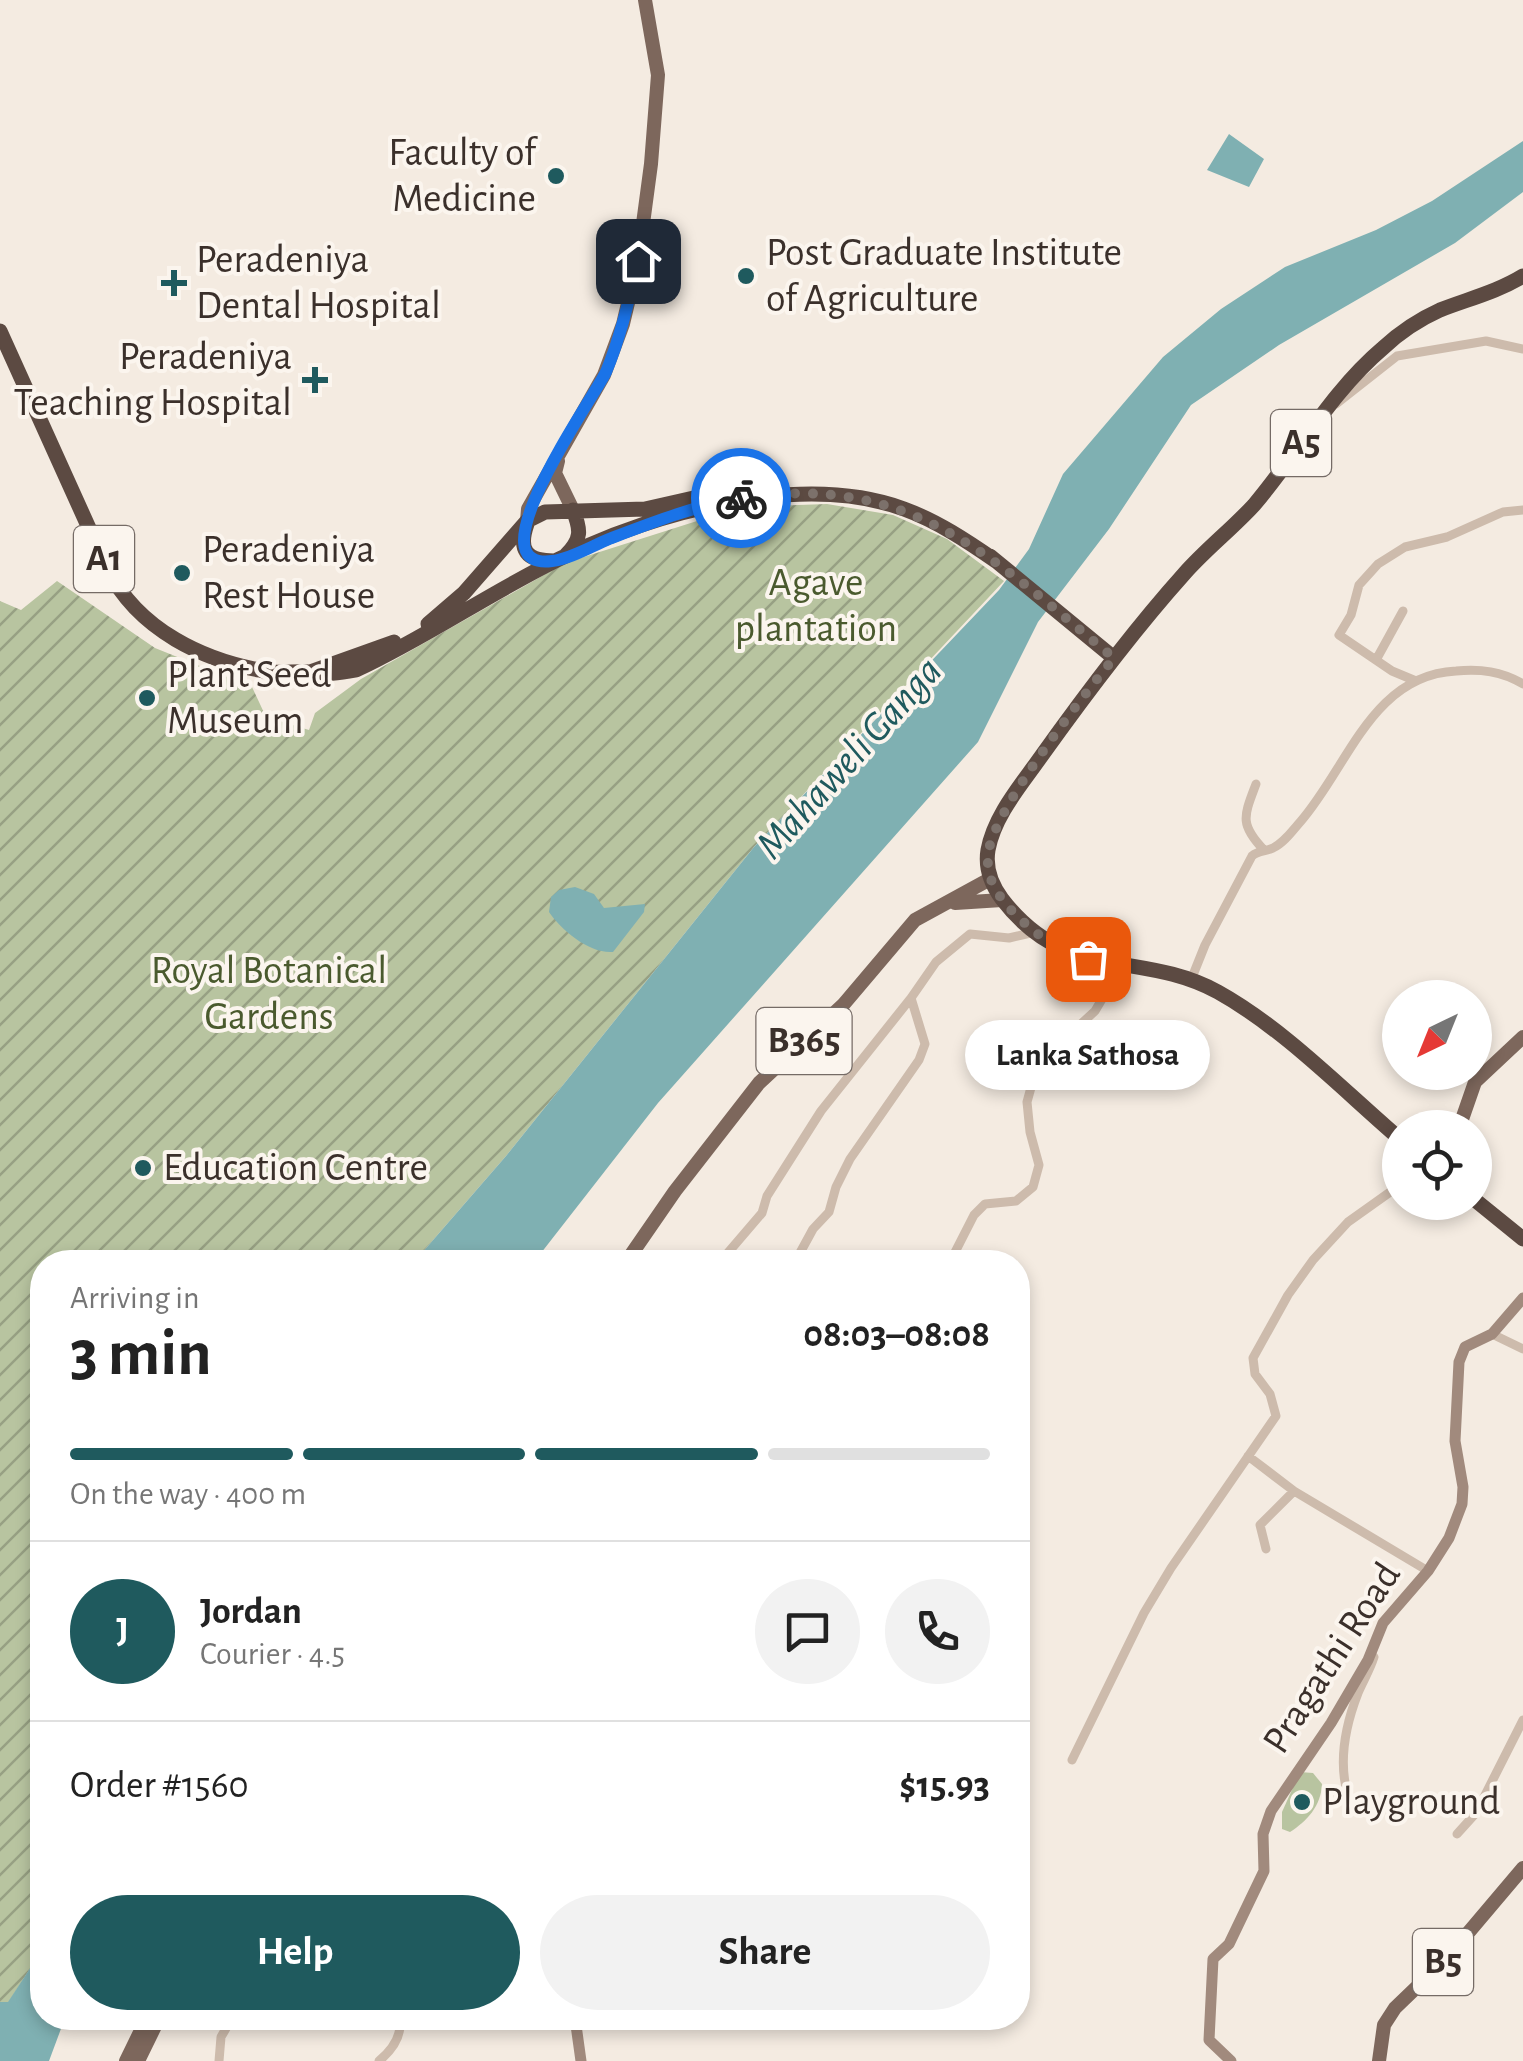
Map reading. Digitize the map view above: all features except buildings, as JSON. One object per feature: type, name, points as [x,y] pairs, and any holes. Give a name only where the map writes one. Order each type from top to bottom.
[{"type":"highway","name":"A5","points":[[1114,658],[1183,574],[1253,506],[1360,369],[1398,336],[1435,312],[1523,276]]},
{"type":"highway","name":"A1","points":[[0,331],[115,584],[141,616],[171,638],[213,656],[273,672],[327,676],[371,663],[560,559],[708,506],[756,496],[857,498],[900,507],[951,531],[996,562]]},
{"type":"highway","name":"A1","points":[[310,672],[402,638],[441,615],[527,521],[545,512],[645,510],[712,494],[778,485],[857,490],[905,499],[954,524],[1114,658]]},
{"type":"highway","points":[[527,521],[521,540],[524,548],[532,557],[560,559],[578,544],[580,532],[573,510]]},
{"type":"highway","points":[[1114,658],[1003,814],[989,846],[990,879],[1002,900],[1035,932],[1068,953],[1191,980],[1250,1013],[1382,1124]]},
{"type":"highway","points":[[1492,1214],[1523,1239]]},
{"type":"main road","points":[[527,521],[528,509],[604,375],[623,324],[638,261],[658,75],[646,0]]},
{"type":"main road","points":[[560,450],[556,473],[573,510]]},
{"type":"main road","name":"B365","points":[[624,1250],[675,1191],[758,1083],[843,1005],[915,920],[990,879]]},
{"type":"main road","points":[[944,904],[1002,900]]},
{"type":"main road","points":[[1465,1110],[1475,1082],[1523,1037]]},
{"type":"main road","name":"B365","points":[[635,1250],[675,1191]]},
{"type":"main road","name":"B5","points":[[1379,2061],[1384,2025],[1395,2008],[1446,1958],[1523,1868]]},
{"type":"main road","points":[[126,2061],[141,2030]]},
{"type":"main road","points":[[138,2061],[153,2030]]},
{"type":"street","points":[[1325,410],[1346,399],[1370,374],[1396,356],[1486,342],[1523,349]]},
{"type":"street","points":[[1416,681],[1339,635],[1352,614],[1360,584],[1378,564],[1405,546],[1447,537],[1504,512],[1523,510]]},
{"type":"street","points":[[1376,660],[1403,612]]},
{"type":"street","points":[[1191,980],[1252,856],[1284,840],[1305,817],[1366,721],[1432,672],[1481,670],[1507,674],[1523,684]]},
{"type":"street","points":[[1256,784],[1245,826],[1264,850]]},
{"type":"street","points":[[730,1250],[762,1212],[766,1196],[820,1110],[936,962],[970,934],[1009,938],[1035,932]]},
{"type":"street","points":[[956,1250],[974,1215],[985,1204],[1016,1202],[1033,1187],[1039,1165],[1030,1132],[1028,1102],[1035,1074],[1055,1048],[1095,1011],[1108,989],[1114,966]]},
{"type":"street","points":[[802,1250],[813,1229],[829,1212],[850,1158],[925,1044],[911,998]]},
{"type":"street","points":[[1072,1760],[1144,1614],[1276,1416],[1270,1394],[1255,1374],[1253,1358],[1288,1295],[1348,1222],[1382,1198]]},
{"type":"street","name":"Pragathi Road","points":[[1231,2061],[1209,2040],[1213,1960],[1229,1944],[1264,1870],[1263,1834],[1271,1811],[1330,1723],[1389,1617],[1428,1571],[1448,1538],[1462,1504],[1464,1487],[1454,1441],[1458,1362],[1465,1347],[1492,1334],[1523,1298]]},
{"type":"street","points":[[1492,1334],[1523,1349]]},
{"type":"street","points":[[1248,1456],[1294,1492],[1428,1571]]},
{"type":"street","points":[[1266,1549],[1260,1525],[1294,1492]]},
{"type":"street","points":[[1350,1802],[1341,1778],[1345,1738],[1358,1691],[1370,1672],[1389,1617]]},
{"type":"street","points":[[1457,1834],[1476,1813],[1523,1720]]},
{"type":"street","points":[[220,2061],[225,2030]]},
{"type":"street","points":[[379,2061],[396,2042],[400,2030]]},
{"type":"street","points":[[577,2030],[581,2061]]},
{"type":"green space","name":"Royal Botanical Gardens","points":[[827,504],[893,515],[947,539],[1004,581],[754,847],[506,1156],[424,1250],[30,1250],[30,1969],[8,2003],[0,2002],[0,601],[21,610],[57,581],[155,648],[252,687],[266,717],[309,730],[315,713],[361,679],[565,563],[741,507]]},
{"type":"green space","name":"Playground","points":[[1300,1772],[1313,1773],[1322,1784],[1321,1792],[1312,1812],[1290,1832],[1282,1829],[1282,1812]]},
{"type":"water","points":[[1229,134],[1264,159],[1249,187],[1207,170]]},
{"type":"water","name":"Mahaweli Ganga","points":[[1523,141],[1523,192],[1455,243],[1279,345],[1191,405],[1109,529],[1038,622],[978,742],[658,1103],[543,1250],[424,1250],[506,1156],[754,847],[999,590],[1029,549],[1063,474],[1163,357],[1221,309],[1285,267],[1376,230],[1432,201]]},
{"type":"water","points":[[575,887],[594,894],[604,908],[645,904],[644,912],[613,952],[577,940],[549,912],[551,897],[559,890]]},
{"type":"water","points":[[30,1968],[30,2030],[61,2030],[49,2061],[0,2061],[0,2002],[8,2002]]},
{"type":"way so far","points":[[741,498],[834,496],[900,507],[951,531],[996,562],[1114,658],[1011,800],[995,829],[988,854],[990,879],[1010,909],[1048,943],[1088,959]]},
{"type":"place","name":"Faculty of Medicine","points":[[556,176]]},
{"type":"place","name":"Post Graduate Institute of Agriculture","points":[[746,276]]},
{"type":"place","name":"Peradeniya Dental Hospital","points":[[174,283]]},
{"type":"place","name":"Peradeniya Teaching Hospital","points":[[315,380]]},
{"type":"place","name":"Peradeniya Rest House","points":[[182,573]]},
{"type":"place","name":"Plant Seed Museum","points":[[147,698]]},
{"type":"place","name":"Lanka Sathosa","points":[[1088,959]]},
{"type":"place","name":"Education Centre","points":[[143,1168]]},
{"type":"place","name":"Playground","points":[[1302,1802]]},
{"type":"route","points":[[638,261],[623,324],[604,375],[528,509],[521,540],[524,548],[532,557],[554,562],[615,536],[741,498]]},
{"type":"park label","name":"Agave plantation","points":[[816,606]]}]
